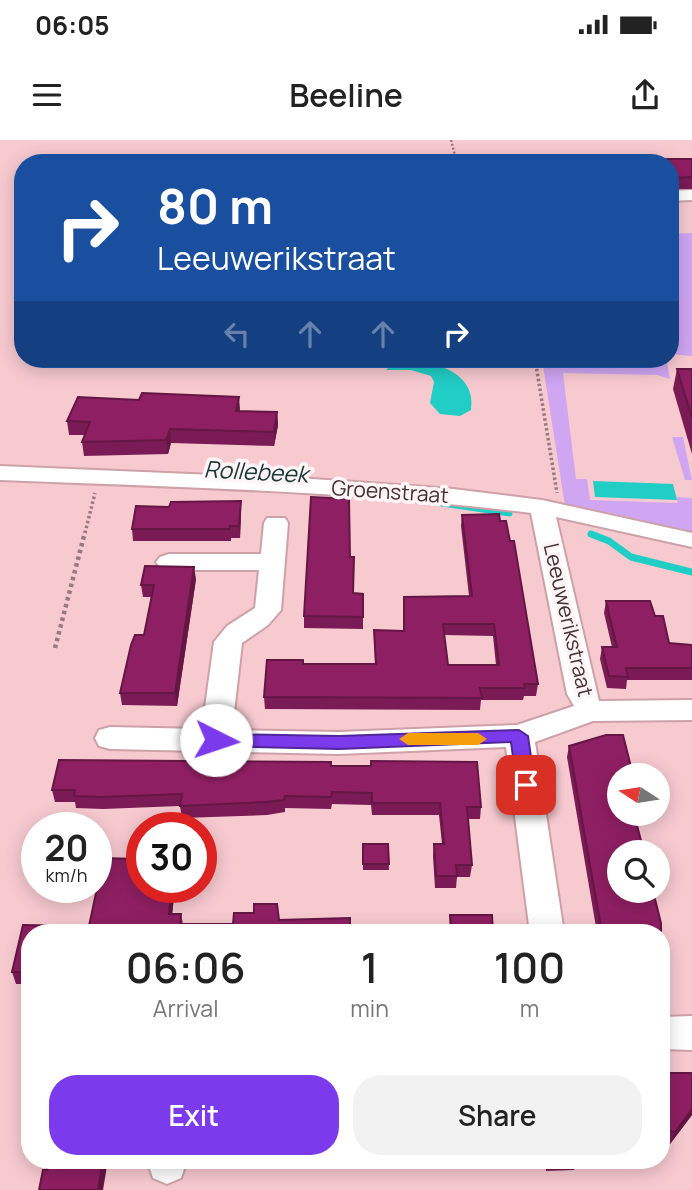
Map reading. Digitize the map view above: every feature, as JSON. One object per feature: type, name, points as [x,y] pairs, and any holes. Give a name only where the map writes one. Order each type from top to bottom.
[{"type":"street","name":"Groenstraat","points":[[0,473],[326,487],[453,496],[551,509],[692,540]]},
{"type":"street","name":"Leeuwerikstraat","points":[[110,738],[339,743],[519,736],[591,711],[581,694],[551,509]]},
{"type":"street","points":[[216,740],[229,642],[232,635],[257,621],[268,610],[276,523]]},
{"type":"street","points":[[169,562],[273,562]]},
{"type":"street","points":[[591,711],[692,710]]},
{"type":"street","points":[[519,736],[546,924]]},
{"type":"street","points":[[670,1033],[692,1033]]},
{"type":"path","points":[[536,368],[551,509]]},
{"type":"path","points":[[55,648],[100,476]]},
{"type":"shaded area","points":[[692,233],[692,356],[679,355],[679,234]]},
{"type":"shaded area","points":[[543,368],[668,368],[670,379],[657,375],[563,373],[576,479],[587,479],[590,500],[678,503],[676,497],[692,498],[692,534],[565,506]]},
{"type":"shaded area","points":[[672,437],[683,437],[692,480],[685,480]]},
{"type":"water","points":[[444,368],[462,379],[468,388],[471,410],[460,416],[440,414],[430,403],[434,382],[431,376],[411,370],[386,370]]},
{"type":"water","points":[[593,481],[673,484],[677,500],[595,497]]},
{"type":"building","points":[[679,159],[692,159],[692,177],[679,178]]},
{"type":"building","points":[[677,369],[692,369],[692,418]]},
{"type":"building","points":[[142,393],[239,397],[236,411],[277,412],[274,432],[170,429],[166,440],[82,442],[90,422],[67,421],[78,397],[139,400]]},
{"type":"building","points":[[311,497],[349,499],[350,557],[354,557],[353,593],[363,594],[363,617],[304,616]]},
{"type":"building","points":[[241,501],[239,526],[230,526],[230,529],[132,529],[136,506],[169,507],[171,502]]},
{"type":"building","points":[[499,514],[500,521],[506,521],[510,541],[514,541],[538,684],[524,684],[525,688],[480,688],[482,698],[264,697],[267,660],[303,660],[303,664],[376,664],[374,630],[404,631],[404,597],[472,596],[462,515]],"holes":[[[443,624],[494,624],[499,665],[448,665]]]},
{"type":"building","points":[[145,566],[194,567],[175,693],[120,693],[135,635],[144,635],[154,585],[141,585]]},
{"type":"building","points":[[606,601],[650,601],[655,616],[663,616],[669,643],[692,645],[692,668],[626,668],[628,677],[609,676],[602,647],[617,647]]},
{"type":"building","points":[[606,735],[623,735],[630,763],[607,763],[607,826],[637,826],[641,840],[607,840],[607,903],[656,903],[661,924],[600,924],[569,746]]},
{"type":"building","points":[[59,760],[331,762],[331,766],[371,766],[371,761],[477,762],[481,807],[467,807],[472,865],[456,865],[457,876],[436,876],[434,844],[444,844],[440,803],[372,803],[372,793],[332,792],[331,797],[285,796],[284,800],[266,802],[180,806],[182,794],[74,796],[75,790],[52,790]]},
{"type":"building","points":[[363,844],[388,844],[389,864],[363,864]]},
{"type":"building","points":[[112,858],[126,859],[126,903],[170,903],[169,914],[181,914],[180,924],[89,924],[94,903],[112,903]]},
{"type":"building","points":[[254,904],[277,904],[279,920],[350,918],[350,924],[233,924],[234,913],[254,913]]},
{"type":"building","points":[[450,915],[492,915],[492,924],[450,924]]},
{"type":"building","points":[[21,934],[21,972],[12,972]]},
{"type":"building","points":[[670,1073],[692,1073],[692,1109],[675,1132],[670,1131]]},
{"type":"building","points":[[102,1169],[98,1190],[39,1190],[43,1170]]},
{"type":"waterway","name":"Rollebeek","points":[[422,501],[510,514]]},
{"type":"waterway","name":"Rollebeek","points":[[591,534],[609,541],[631,557],[692,572]]},
{"type":"slow traffic","points":[[408,739],[478,739]]},
{"type":"route","points":[[216,740],[339,743],[377,739],[487,739],[519,736],[526,785]]}]
